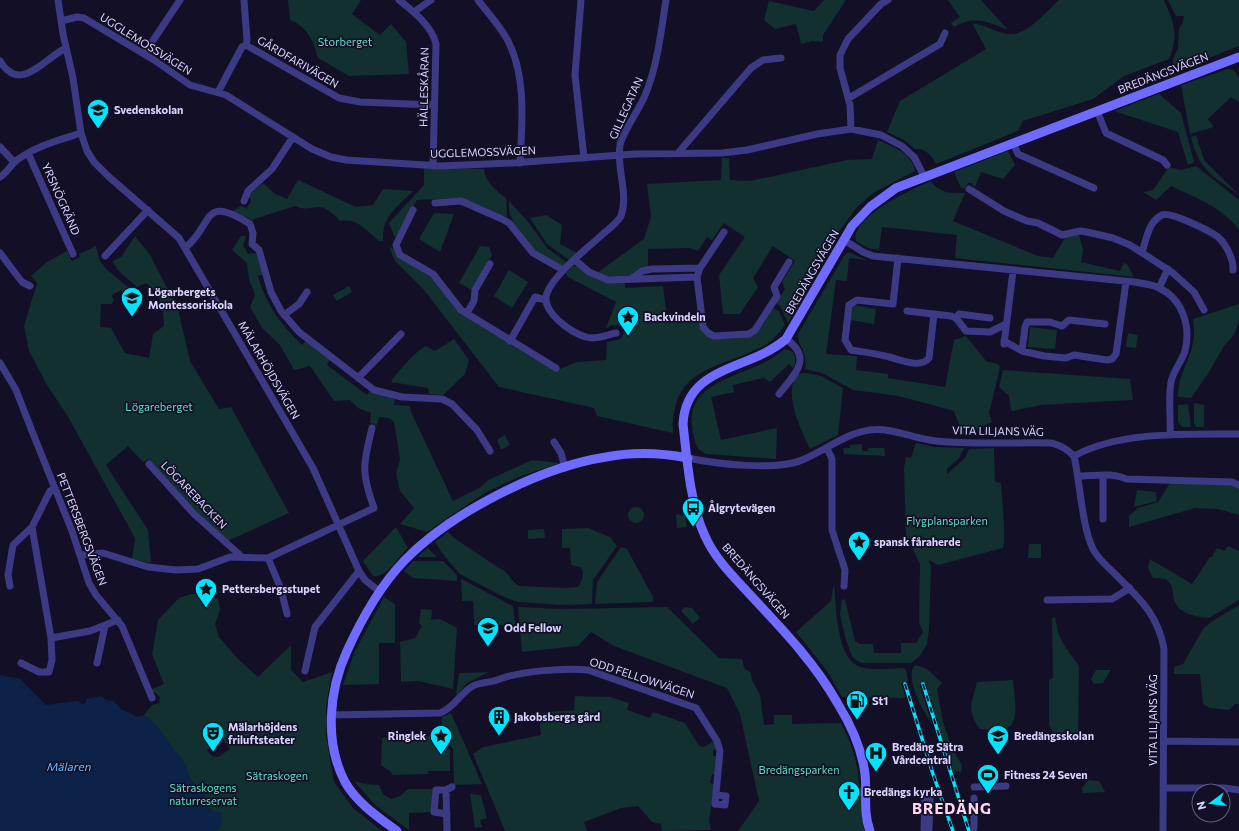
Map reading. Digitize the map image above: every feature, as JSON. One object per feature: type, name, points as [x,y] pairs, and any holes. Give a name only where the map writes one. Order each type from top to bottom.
[{"type":"street","name":"MÄLARHÖJDSVÄGEN","points":[[58,0],[66,48],[75,87],[81,133],[87,151],[98,166],[170,229],[185,248],[313,468],[365,580],[379,591]]},
{"type":"street","points":[[144,54],[180,0]]},
{"type":"street","points":[[218,92],[242,47],[246,45],[247,40],[244,0]]},
{"type":"street","name":"HÄLLESKÅRAN","points":[[399,0],[414,12],[431,31],[436,44],[433,166]]},
{"type":"street","points":[[414,12],[431,0]]},
{"type":"street","points":[[478,0],[505,35],[515,61],[522,105],[520,163]]},
{"type":"street","points":[[581,0],[575,75],[584,158]]},
{"type":"street","name":"GILLEGATAN","points":[[620,155],[623,138],[640,108],[651,77],[656,60],[666,0]]},
{"type":"street","points":[[851,129],[849,98],[840,68],[841,50],[848,39],[881,4],[888,0]]},
{"type":"street","name":"UGGLEMOSSVÄGEN","points":[[61,21],[77,17],[84,18],[144,54],[190,85],[218,92],[242,104],[318,152],[340,159],[357,162],[433,166],[520,163],[620,155],[741,151],[817,134],[851,129],[880,135],[902,146],[914,157],[924,176]]},
{"type":"street","points":[[849,98],[940,44],[945,34]]},
{"type":"street","name":"GÅRDFARIVÄGEN","points":[[246,45],[339,98],[360,102],[434,105]]},
{"type":"street","points":[[0,61],[8,71],[21,77],[25,76],[56,53],[66,48]]},
{"type":"street","points":[[678,154],[751,68],[764,59],[781,58]]},
{"type":"street","name":"BREDÄNGSVÄGEN","points":[[870,831],[866,820],[866,784],[863,762],[839,704],[815,668],[792,639],[723,565],[710,547],[697,514],[688,458],[684,413],[695,389],[711,376],[771,350],[786,339],[844,240],[862,214],[896,188],[924,176],[1239,58]]},
{"type":"street","points":[[1097,111],[1106,133],[1163,160],[1167,165]]},
{"type":"street","points":[[0,177],[9,171],[14,162],[28,153],[81,133]]},
{"type":"street","points":[[244,201],[248,191],[272,169],[293,137]]},
{"type":"street","points":[[1013,143],[1018,154],[1094,188]]},
{"type":"street","points":[[0,147],[14,162]]},
{"type":"street","name":"YRSNÖGRÄND","points":[[28,153],[73,254]]},
{"type":"street","points":[[616,333],[599,338],[586,338],[576,333],[554,317],[546,300],[547,293],[563,270],[621,216],[623,198],[620,155]]},
{"type":"street","points":[[969,189],[1004,211],[1027,221],[1038,223],[1062,235],[1080,231],[1100,234],[1125,243],[1168,269],[1194,292],[1204,310]]},
{"type":"street","points":[[435,203],[461,201],[502,219],[509,223],[533,253],[563,270]]},
{"type":"street","points":[[105,256],[148,210]]},
{"type":"street","points":[[185,248],[190,244],[210,216],[217,210],[223,211],[250,224],[253,232],[252,244],[259,250],[271,292],[284,315],[299,332],[374,390],[402,397],[442,399],[452,404],[477,430],[490,451]]},
{"type":"street","points":[[413,210],[396,245],[400,255],[433,274],[461,310],[501,333],[510,341],[556,368]]},
{"type":"street","points":[[1142,252],[1151,224],[1163,214],[1169,214],[1198,226],[1218,238],[1234,262],[1233,270]]},
{"type":"street","points":[[724,232],[700,268],[697,277],[703,327],[708,333],[714,336],[749,334],[755,330],[777,296],[774,287],[789,262]]},
{"type":"street","points":[[844,240],[863,252],[873,256],[1126,282],[1159,288],[1170,295],[1178,305],[1184,315],[1187,328],[1184,352],[1171,382],[1170,434]]},
{"type":"street","points":[[0,253],[22,282],[30,286]]},
{"type":"street","points":[[898,258],[892,304],[857,300],[849,305],[845,340],[851,350],[887,356],[899,361],[926,362],[929,358],[934,314]]},
{"type":"street","points":[[575,260],[598,278],[608,280],[697,277]]},
{"type":"street","points":[[467,314],[474,301],[475,290],[490,264]]},
{"type":"street","points":[[631,280],[642,271],[652,269],[700,268]]},
{"type":"street","points":[[1159,288],[1168,269]]},
{"type":"street","points":[[1013,271],[1004,343],[1022,351],[1066,358],[1074,355],[1107,360],[1116,354],[1126,282]]},
{"type":"street","points":[[284,315],[299,304],[307,292]]},
{"type":"street","points":[[510,341],[535,297],[546,300]]},
{"type":"street","points":[[907,311],[956,318],[966,331],[990,332],[1006,324]]},
{"type":"street","points":[[956,318],[959,314],[990,318]]},
{"type":"street","points":[[1022,351],[1027,322],[1050,322],[1062,326],[1068,320],[1105,324]]},
{"type":"street","points":[[358,378],[401,334]]},
{"type":"street","points":[[779,394],[800,365],[800,354],[798,350],[786,339]]},
{"type":"street","name":"PETTERSBERGSVÄGEN","points":[[0,363],[16,390],[93,590],[118,620],[125,631],[152,698]]},
{"type":"street","points":[[80,555],[103,553],[148,566],[184,570],[198,569],[226,558],[241,556],[268,558],[374,508],[364,479],[363,468],[372,428]]},
{"type":"street","name":"VITA LILJANS VÄG","points":[[688,458],[759,466],[782,465],[801,461],[856,433],[878,430],[936,441],[1051,443],[1060,445],[1074,456],[1088,533],[1093,549],[1103,563],[1130,588],[1153,614],[1162,637],[1164,649],[1163,831]]},
{"type":"street","points":[[1074,456],[1108,443],[1170,434],[1239,434]]},
{"type":"street","points":[[554,442],[561,453],[565,468]]},
{"type":"street","points":[[827,448],[832,459],[832,530],[845,570],[844,586]]},
{"type":"street","points":[[398,831],[373,813],[357,798],[345,782],[336,755],[332,715],[334,691],[343,659],[370,604],[379,591],[405,560],[446,526],[500,494],[565,468],[597,458],[619,455],[646,454],[688,458]]},
{"type":"street","name":"LÖGAREBACKEN","points":[[149,464],[194,514],[241,556]]},
{"type":"street","points":[[1078,476],[1120,476],[1126,479],[1232,482],[1239,485]]},
{"type":"street","points":[[1103,476],[1103,519]]},
{"type":"street","points":[[10,586],[8,575],[13,546],[32,527],[50,491],[55,488]]},
{"type":"street","points":[[21,663],[39,672],[49,672],[52,660],[51,638],[32,527]]},
{"type":"street","points":[[268,558],[281,589],[287,614]]},
{"type":"street","points":[[305,671],[315,627],[360,571]]},
{"type":"street","points":[[1047,600],[1112,599],[1130,588]]},
{"type":"street","points":[[51,638],[82,633],[106,626],[118,620]]},
{"type":"street","points":[[98,663],[106,626]]},
{"type":"street","name":"ODD FELLOWVÄGEN","points":[[332,715],[440,713],[451,707],[470,687],[477,683],[549,671],[570,669],[588,670],[696,708],[717,740],[720,752],[716,795]]},
{"type":"street","points":[[1164,741],[1239,742]]},
{"type":"street","points":[[974,787],[1006,786]]},
{"type":"street","points":[[1163,788],[1225,788],[1239,790]]},
{"type":"street","points":[[447,814],[434,812],[436,790],[449,789],[447,831]]},
{"type":"street","points":[[974,798],[974,828]]},
{"type":"street","points":[[927,799],[927,829]]},
{"type":"green space","name":"Storberget","points":[[288,0],[361,0],[352,14],[380,35],[391,24],[406,42],[409,74],[349,76],[318,58],[309,35],[301,26],[290,20]]},
{"type":"green space","points":[[824,0],[846,0],[823,35],[823,42],[813,41],[801,44],[796,24],[775,29],[764,20],[769,1],[814,11]]},
{"type":"green space","points":[[948,0],[981,0],[1008,30],[981,21],[969,21],[954,27],[951,23],[960,17]]},
{"type":"green space","points":[[1059,0],[1164,0],[1173,22],[1174,29],[1174,43],[1169,59],[1124,76],[1093,99],[1023,121],[1018,131],[936,164],[930,155],[925,151],[915,149],[904,140],[887,132],[900,101],[986,49],[972,23],[1004,33],[1015,34],[1022,32],[1036,22]]},
{"type":"green space","points":[[1168,0],[1239,0],[1239,46],[1173,72],[1173,59],[1178,48],[1179,28],[1183,23],[1184,16],[1176,16]]},
{"type":"green space","points":[[1228,69],[1234,70],[1239,78],[1239,102],[1231,97],[1208,119],[1214,127],[1190,134],[1181,85]]},
{"type":"green space","points":[[1159,94],[1181,113],[1194,162],[1188,165],[1178,132],[1114,111]]},
{"type":"green space","points":[[1196,135],[1204,160],[1239,195],[1214,177],[1203,165],[1198,158],[1191,137]]},
{"type":"green space","points":[[878,140],[906,155],[913,164],[915,171],[873,193],[856,208],[838,233],[788,323],[780,306],[776,303],[785,289],[782,282],[795,261],[773,246],[753,278],[758,287],[740,314],[723,314],[719,275],[745,237],[724,223],[712,240],[707,237],[698,251],[689,248],[648,249],[648,267],[635,274],[623,277],[611,277],[597,273],[644,239],[651,217],[647,184],[721,180],[722,158],[729,158],[730,180],[750,181],[847,160],[872,159]]},
{"type":"green space","points":[[1008,151],[1015,165],[1003,179],[981,172],[975,187],[971,183],[968,183],[964,189],[961,188],[954,172]]},
{"type":"green space","points":[[1196,166],[1239,200],[1239,230],[1233,222],[1217,209],[1171,186],[1156,200],[1143,192],[1153,190],[1169,167],[1181,170]]},
{"type":"green space","points":[[424,168],[484,169],[486,177],[495,189],[506,198],[507,217],[461,198],[417,200],[395,238],[389,223],[424,185]]},
{"type":"green space","points":[[298,180],[356,207],[373,205],[383,189],[413,191],[396,207],[388,218],[383,232],[383,241],[379,241],[366,229],[356,223],[346,220],[340,221],[332,213],[321,207],[302,208],[295,206],[252,220],[233,211],[241,206],[246,208],[251,202],[249,195],[263,183],[275,194],[287,199]]},
{"type":"green space","points":[[931,181],[942,191],[950,193],[965,193],[953,221],[1038,256],[1053,258],[1065,238],[1079,234],[1083,250],[1081,262],[1120,271],[1124,263],[1127,264],[1134,277],[955,258],[957,235],[882,227],[879,250],[868,248],[856,241],[857,232],[863,222],[873,213],[898,197]]},
{"type":"green space","points":[[509,201],[529,223],[547,248],[565,261],[566,264],[563,267],[538,253],[522,237],[510,215]]},
{"type":"green space","points":[[434,213],[454,214],[440,252],[419,239]]},
{"type":"green space","points":[[546,215],[562,225],[560,244],[577,253],[569,260],[547,244],[530,218]]},
{"type":"green space","name":"Lögareberget","points":[[135,236],[150,255],[178,309],[190,361],[219,409],[231,407],[289,513],[228,541],[180,497],[149,459],[143,462],[128,446],[106,465],[148,530],[151,563],[132,559],[135,538],[67,415],[47,385],[29,351],[24,326],[37,283],[31,276],[47,262],[67,251],[72,261],[80,257],[79,254],[96,246],[100,261],[106,269],[128,287],[130,297],[128,300],[121,290],[112,295],[114,301],[111,304],[101,304],[100,327],[111,328],[125,353],[149,358],[153,334],[164,326],[161,302],[151,287],[146,283],[137,287],[120,272],[113,261],[121,257]]},
{"type":"green space","points":[[241,236],[246,236],[243,245],[248,254],[256,253],[263,275],[258,276],[265,296],[275,314],[294,337],[302,345],[306,341],[330,360],[327,365],[367,395],[370,391],[395,399],[394,405],[410,406],[411,412],[453,501],[481,487],[488,480],[532,460],[560,463],[521,476],[486,492],[427,532],[400,524],[414,508],[400,491],[396,474],[400,459],[394,422],[389,418],[379,417],[377,425],[370,423],[371,413],[358,408],[350,400],[334,401],[310,366],[294,370],[280,345],[262,328],[250,307],[255,295],[249,279],[247,263],[232,250]]},
{"type":"green space","points":[[480,246],[489,247],[492,255],[473,291],[459,283]]},
{"type":"green space","points":[[389,247],[395,249],[431,276],[456,309],[498,334],[509,344],[555,371],[577,362],[606,360],[607,342],[621,339],[624,332],[616,325],[606,328],[616,302],[568,277],[566,273],[573,266],[577,266],[594,278],[604,282],[625,283],[625,288],[663,286],[667,318],[700,315],[702,331],[709,337],[730,339],[752,335],[761,328],[773,308],[779,311],[785,325],[775,337],[766,344],[746,354],[714,366],[700,373],[689,382],[680,395],[674,411],[673,433],[597,416],[594,408],[499,387],[424,290],[395,261]]},
{"type":"green space","points":[[848,252],[867,260],[849,258],[847,281],[836,280],[826,354],[857,356],[856,370],[888,374],[888,378],[945,387],[954,340],[966,336],[986,361],[998,364],[1000,368],[989,413],[992,422],[963,435],[954,411],[899,396],[853,390],[822,373],[805,369],[805,357],[799,342],[798,334],[844,256]]},
{"type":"green space","points":[[509,270],[528,282],[512,308],[494,296]]},
{"type":"green space","points":[[349,286],[352,292],[337,301],[333,295]]},
{"type":"green space","points":[[1239,304],[1239,321],[1234,335],[1224,346],[1209,372],[1191,398],[1178,397],[1179,383],[1194,340],[1193,319]]},
{"type":"green space","points":[[852,305],[876,309],[874,324],[850,320]]},
{"type":"green space","points":[[1030,327],[1057,330],[1055,349],[1028,347]]},
{"type":"green space","points":[[1128,333],[1138,335],[1136,348],[1126,347]]},
{"type":"green space","points":[[454,339],[469,360],[465,374],[443,395],[429,394],[428,388],[391,382],[407,362],[422,348],[426,346],[435,351]]},
{"type":"green space","points":[[785,349],[793,352],[794,354],[795,364],[793,368],[789,364],[770,382],[764,378],[733,385],[734,392],[711,397],[721,440],[777,428],[776,459],[707,454],[700,451],[694,440],[692,417],[695,404],[702,394],[723,380],[764,362]]},
{"type":"green space","points":[[1003,370],[1130,379],[1133,400],[1041,405],[1013,411],[1011,410],[1009,396],[999,387]]},
{"type":"green space","points":[[805,373],[821,376],[843,388],[838,435],[810,449],[798,422],[792,401],[794,382],[798,374]]},
{"type":"green space","points":[[1194,403],[1204,405],[1204,427],[1196,427],[1194,423]]},
{"type":"green space","points":[[1188,404],[1191,427],[1182,427],[1178,422],[1178,405]]},
{"type":"green space","points":[[505,435],[510,445],[501,450],[497,440]]},
{"type":"green space","name":"Flygplansparken","points":[[916,443],[934,447],[964,448],[959,458],[947,469],[947,474],[965,458],[969,449],[994,448],[995,482],[1001,483],[1004,527],[1003,548],[938,565],[929,560],[931,567],[929,629],[927,644],[920,656],[911,663],[862,663],[852,656],[846,640],[840,615],[842,599],[845,600],[855,641],[860,644],[873,644],[874,653],[901,653],[901,643],[916,643],[923,632],[919,622],[920,564],[906,535],[904,468],[906,457],[911,458]]},
{"type":"green space","points":[[862,444],[862,451],[868,451],[868,448],[884,448],[885,456],[844,454],[843,448],[850,448],[850,445]]},
{"type":"green space","points":[[1170,483],[1231,484],[1239,488],[1239,515],[1218,509],[1195,508],[1129,527],[1129,516],[1138,508],[1158,502]]},
{"type":"green space","points":[[1137,490],[1156,492],[1157,501],[1134,507]]},
{"type":"green space","points":[[633,507],[639,507],[644,512],[642,521],[639,523],[633,523],[628,518],[628,512]]},
{"type":"green space","points":[[676,514],[685,516],[687,527],[677,528]]},
{"type":"green space","points":[[396,527],[408,548],[383,574],[373,576],[363,561]]},
{"type":"green space","points":[[588,528],[610,537],[617,546],[593,580],[591,604],[562,605],[518,602],[502,596],[460,574],[445,557],[435,542],[448,532],[454,538],[502,569],[514,582],[520,586],[568,588],[578,587],[582,580],[583,572],[580,567],[571,565],[570,548],[562,548],[562,529]]},
{"type":"green space","points":[[544,529],[545,538],[528,539],[528,530]]},
{"type":"green space","points":[[1029,544],[1041,544],[1041,558],[1028,558]]},
{"type":"green space","points":[[1228,546],[1239,551],[1239,600],[1209,618],[1194,616],[1180,609],[1175,602],[1169,582],[1166,579],[1153,578],[1148,568],[1150,559],[1192,584],[1217,548],[1225,551]]},
{"type":"green space","points":[[621,547],[627,549],[653,597],[653,602],[595,604],[597,582]]},
{"type":"green space","points":[[428,548],[437,557],[417,557]]},
{"type":"green space","points":[[413,561],[443,561],[457,575],[457,581],[413,578],[404,571]]},
{"type":"green space","points":[[461,579],[513,606],[514,625],[474,625],[473,601],[462,601]]},
{"type":"green space","points":[[834,583],[839,631],[847,654],[853,662],[861,667],[876,669],[904,668],[906,670],[908,681],[901,684],[906,698],[842,697],[827,671],[796,632],[831,601]]},
{"type":"green space","name":"Sätraskogen","points":[[191,594],[207,594],[218,599],[220,610],[215,624],[219,637],[237,658],[258,677],[291,645],[291,670],[303,682],[332,672],[326,706],[326,735],[334,782],[353,808],[382,831],[123,831],[184,763],[158,728],[144,715],[152,705],[159,703],[160,698],[157,694],[150,690],[164,684],[152,654],[158,620],[179,598]],"holes":[[[222,738],[230,749],[218,757],[212,756],[207,750]]]},
{"type":"green space","points":[[384,597],[395,604],[395,643],[379,643],[379,684],[343,685],[354,653]]},
{"type":"green space","points":[[1239,605],[1239,704],[1235,704],[1229,710],[1210,708],[1203,704],[1200,674],[1174,674],[1174,667],[1183,664],[1203,629],[1211,622]]},
{"type":"green space","name":"Bredängsparken","points":[[518,607],[562,609],[667,607],[719,658],[742,659],[744,668],[751,673],[752,680],[760,695],[764,725],[774,724],[774,715],[792,715],[792,724],[841,723],[856,760],[859,784],[857,783],[860,785],[862,792],[864,831],[738,831],[759,801],[740,714],[727,688],[614,646],[591,632],[578,646],[522,652]]},
{"type":"green space","points":[[684,607],[692,608],[700,618],[693,624],[681,611]]},
{"type":"green space","points":[[421,609],[432,610],[431,620],[440,619],[457,628],[453,689],[418,681],[401,682],[400,642],[415,638],[422,626],[419,623]]},
{"type":"green space","points":[[1055,617],[1058,633],[1064,645],[1079,666],[1078,742],[1059,741],[1054,735],[1049,724],[1049,680],[1053,678],[1052,618]]},
{"type":"green space","points":[[914,666],[926,669],[942,683],[937,689],[943,722],[953,750],[962,765],[961,772],[952,771],[926,684],[920,685],[931,722],[916,695],[912,678]]},
{"type":"green space","points":[[1096,670],[1111,670],[1103,683],[1094,684],[1091,679]]},
{"type":"green space","points":[[489,672],[467,683],[456,696],[459,673]]},
{"type":"green space","points":[[1013,680],[1015,715],[1013,722],[1005,729],[980,729],[973,717],[971,706],[977,682]]},
{"type":"green space","points":[[575,696],[610,697],[629,703],[627,710],[650,718],[653,712],[685,723],[699,746],[704,747],[715,740],[718,749],[713,750],[713,756],[718,756],[716,775],[712,774],[710,783],[715,784],[709,820],[711,830],[662,831],[661,824],[652,822],[638,806],[621,808],[584,822],[587,831],[505,831],[473,754],[483,747],[541,735],[539,713],[574,710]]},
{"type":"green space","points":[[451,713],[482,784],[454,785],[453,749],[442,734],[442,717]]},
{"type":"green space","points":[[439,736],[450,750],[450,771],[428,771],[428,774],[392,775],[391,772],[381,765],[382,738]]},
{"type":"green space","points":[[1088,780],[1099,781],[1105,792],[1083,793],[1082,788]]},
{"type":"green space","points":[[354,781],[365,784],[379,785],[383,794],[391,799],[400,796],[408,789],[433,789],[434,812],[409,813],[409,830],[376,806]]},
{"type":"green space","points":[[470,794],[481,795],[487,818],[480,820],[482,827],[475,828]]},
{"type":"water","name":"Mälaren","points":[[0,675],[20,679],[46,705],[77,701],[82,704],[86,703],[86,699],[102,696],[106,700],[114,701],[121,709],[137,717],[144,715],[158,728],[186,765],[190,778],[205,794],[212,811],[222,813],[221,827],[215,831],[0,831]]},
{"type":"railway","points":[[905,684],[933,774],[953,831]]},
{"type":"railway","points":[[923,684],[969,831]]},
{"type":"place","name":"Svedenskolan","points":[[98,130]]},
{"type":"place","name":"Lögarbergets Montessoriskola","points":[[132,318]]},
{"type":"place","name":"Backvindeln","points":[[628,336]]},
{"type":"place","name":"Ålgrytevägen","points":[[693,528]]},
{"type":"place","name":"spansk fåraherde","points":[[859,562]]},
{"type":"place","name":"Pettersbergsstupet","points":[[206,608]]},
{"type":"place","name":"Odd Fellow","points":[[488,648]]},
{"type":"place","name":"St1","points":[[857,720]]},
{"type":"place","name":"Jakobsbergs gård","points":[[499,736]]},
{"type":"place","name":"Mälarhöjdens friluftsteater","points":[[213,752]]},
{"type":"place","name":"Ringlek","points":[[441,756]]},
{"type":"place","name":"Bredängsskolan","points":[[998,756]]},
{"type":"place","name":"Bredäng Sätra Vårdcentral","points":[[876,772]]},
{"type":"place","name":"Fitness 24 Seven","points":[[988,794]]},
{"type":"place","name":"Bredängs kyrka","points":[[849,812]]},
{"type":"district","name":"BREDÄNG","points":[[952,809]]},
{"type":"park label","name":"Sätraskogens naturreservat","points":[[203,794]]}]
